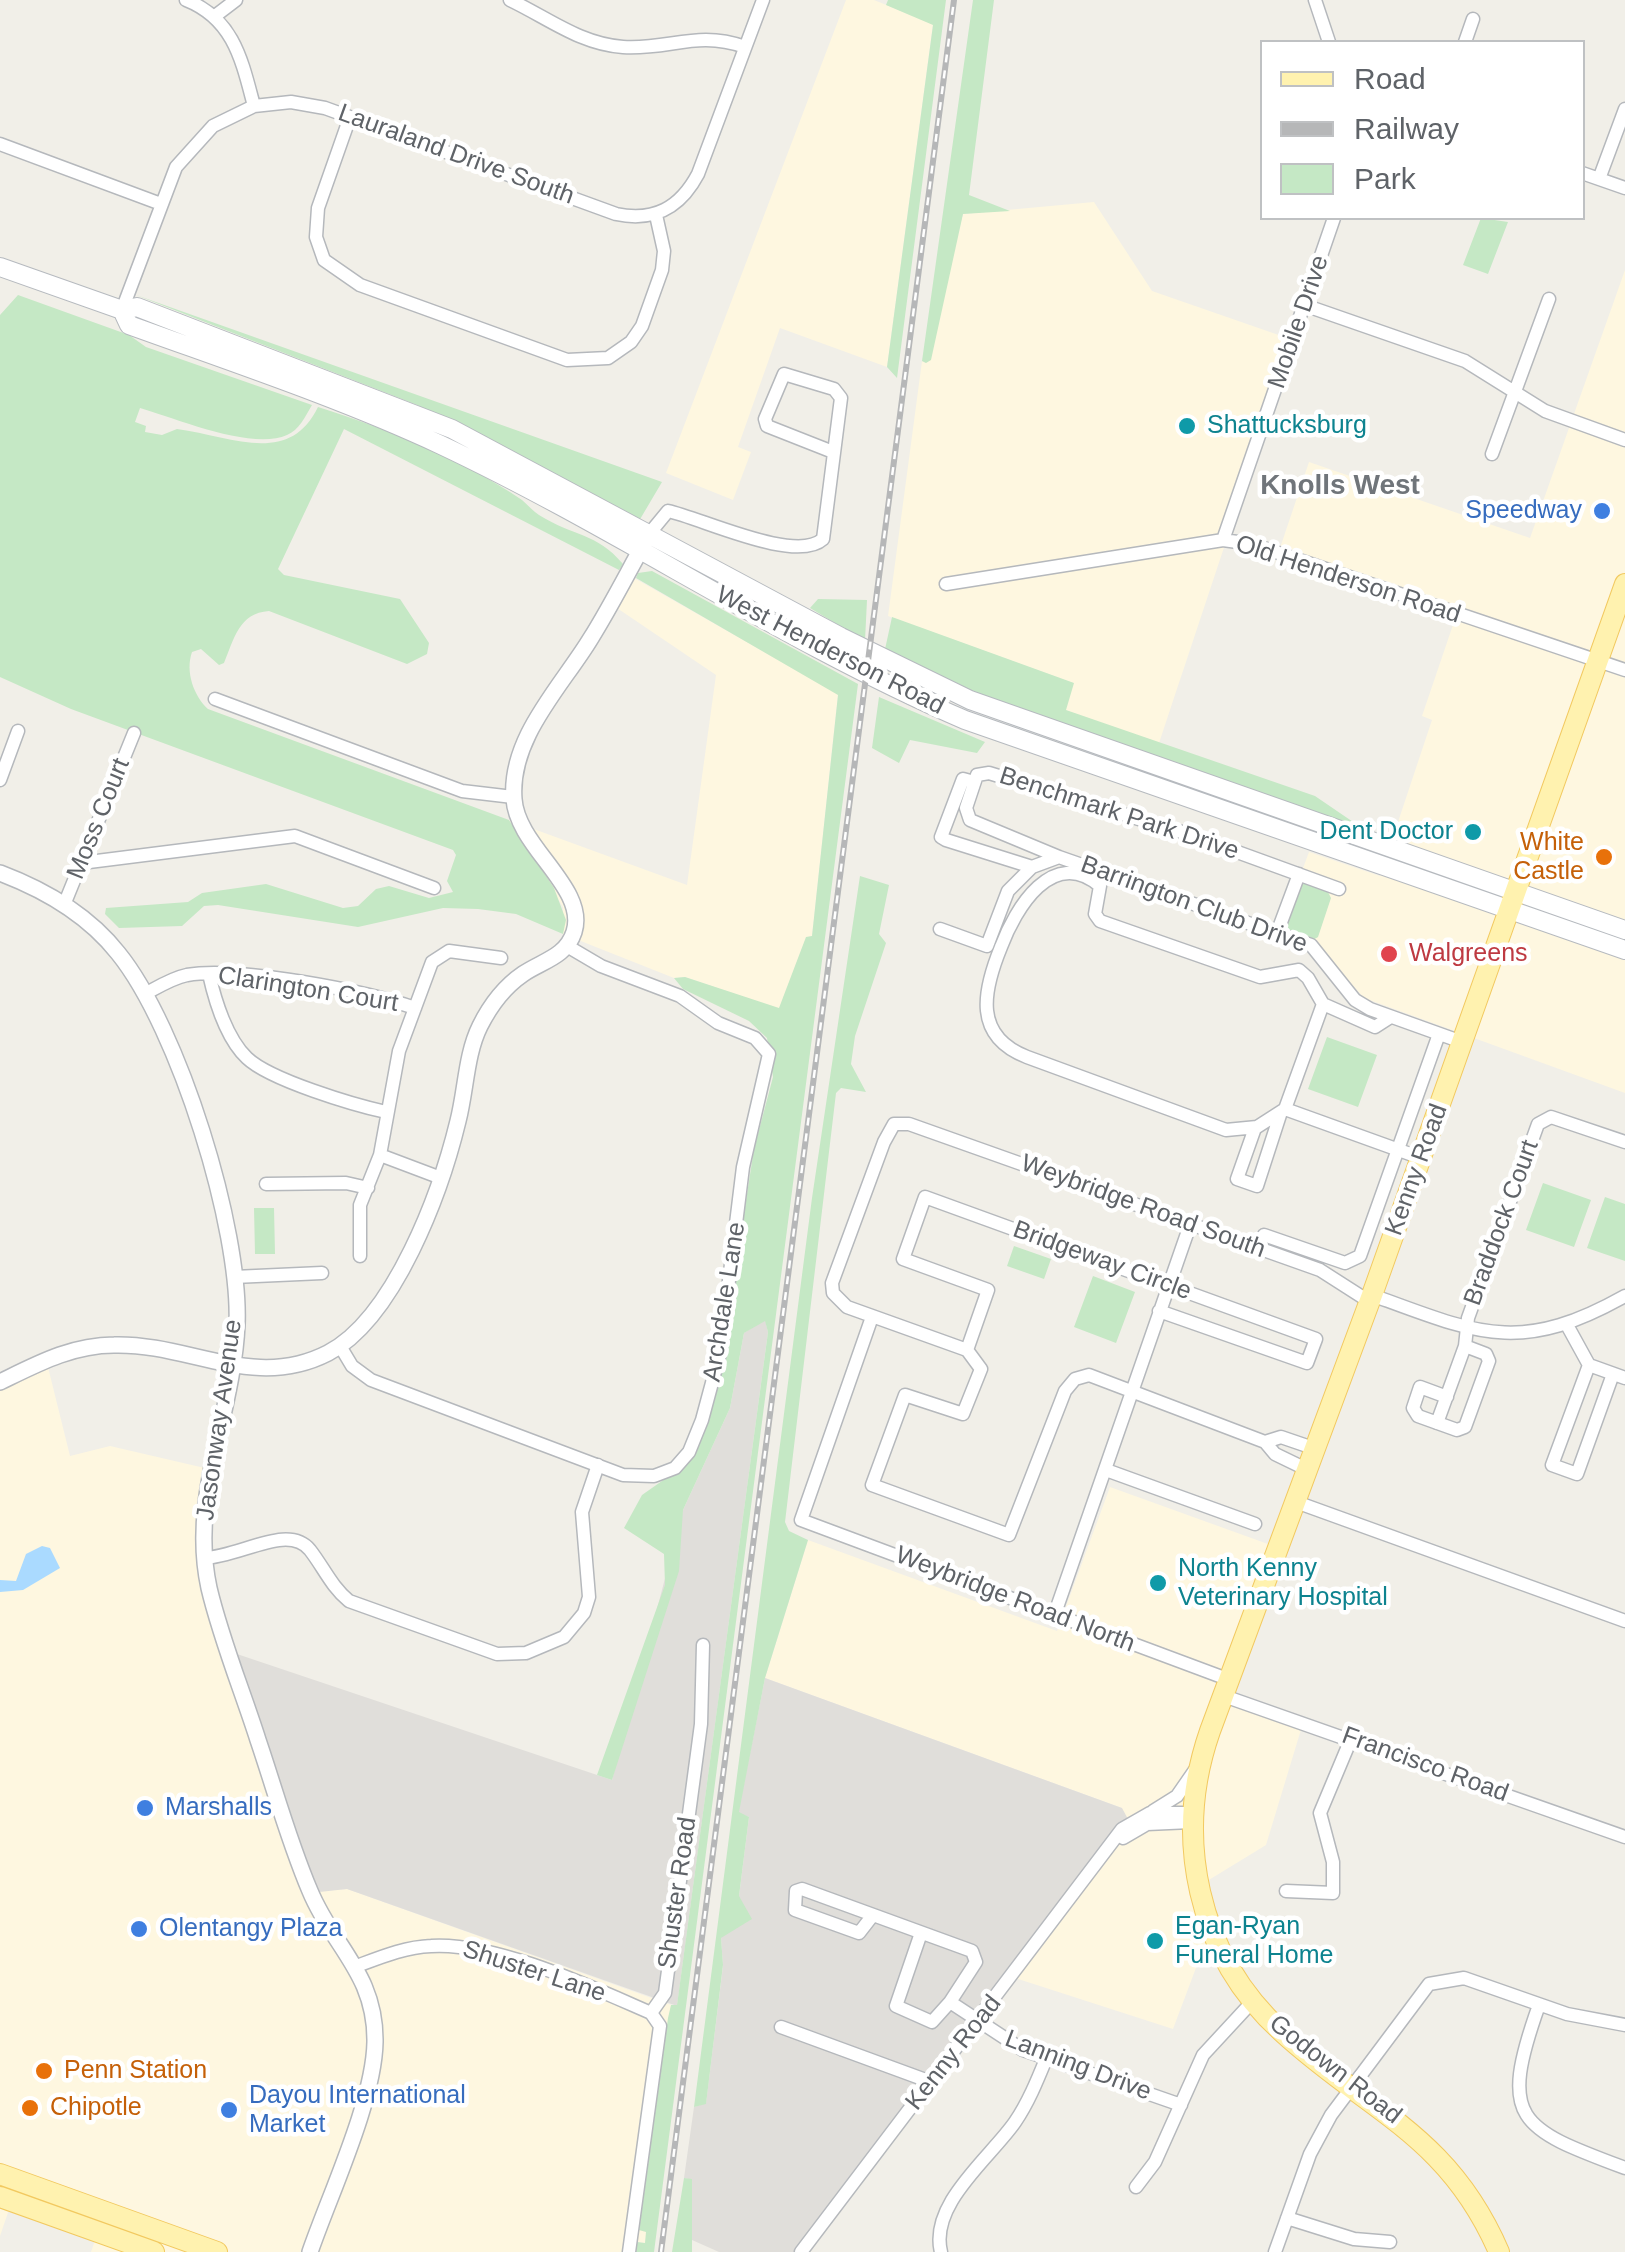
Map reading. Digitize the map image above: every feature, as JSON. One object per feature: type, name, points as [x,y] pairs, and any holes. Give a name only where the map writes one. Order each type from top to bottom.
[{"type":"main road","name":"West Henderson Road","points":[[0,266],[122,310],[137,307],[391,402],[452,429],[840,637],[970,700],[1514,902],[1625,950]]},
{"type":"main road","name":"West Henderson Road","points":[[122,310],[129,325],[320,394],[443,446],[875,679],[965,720],[1514,902],[1625,930]]},
{"type":"main road","name":"Kenny Road","points":[[1191,1818],[1202,1754],[1422,1158],[1625,584]]},
{"type":"main road","name":"Godown Road","points":[[1191,1818],[1194,1868],[1210,1928],[1252,2002],[1283,2034],[1416,2134],[1446,2164],[1474,2202],[1498,2252]]},
{"type":"main road","points":[[0,2174],[216,2252]]},
{"type":"main road","points":[[7,2200],[42,2189]]},
{"type":"main road","points":[[45,2213],[52,2205],[70,2199]]},
{"type":"main road","points":[[7,2200],[154,2252]]},
{"type":"street","points":[[122,310],[176,166],[200,136],[227,117],[254,106],[238,48],[215,16],[186,0]]},
{"type":"street","points":[[215,16],[236,0]]},
{"type":"street","points":[[510,0],[574,35],[610,45],[649,46],[707,37],[745,47]]},
{"type":"street","points":[[350,116],[318,208],[316,237],[324,260],[360,285],[580,362],[620,351],[642,326],[662,270],[664,251],[656,215],[682,198],[698,174],[762,0]]},
{"type":"street","points":[[1315,0],[1328,40]]},
{"type":"street","points":[[1466,40],[1473,18]]},
{"type":"street","name":"Lauraland Drive South","points":[[254,106],[291,102],[350,116],[616,214],[656,215]]},
{"type":"street","points":[[1600,179],[1625,109]]},
{"type":"street","points":[[0,144],[161,204]]},
{"type":"street","points":[[1585,174],[1625,188]]},
{"type":"street","name":"Mobile Drive","points":[[1224,540],[1333,220]]},
{"type":"street","points":[[1492,454],[1548,300]]},
{"type":"street","points":[[1304,305],[1465,361],[1552,414],[1625,440]]},
{"type":"street","points":[[0,1382],[62,1353],[101,1346],[138,1347],[231,1367],[286,1367],[340,1346],[370,1316],[393,1281],[441,1178],[459,1120],[473,1044],[486,1013],[522,975],[567,946],[576,924],[573,904],[523,831],[514,797],[536,721],[603,618],[658,518],[668,511],[779,545],[817,545],[826,532],[834,452],[838,392],[784,374],[765,420],[767,426],[834,452]]},
{"type":"street","name":"Old Henderson Road","points":[[946,584],[1224,540],[1287,555],[1625,670]]},
{"type":"street","points":[[216,699],[462,791],[514,797]]},
{"type":"street","points":[[0,780],[18,731]]},
{"type":"street","name":"Moss Court","points":[[64,905],[134,734]]},
{"type":"street","name":"Benchmark Park Drive","points":[[1058,856],[970,820],[966,808],[977,774],[989,773],[1184,832],[1340,889]]},
{"type":"street","points":[[974,782],[963,779],[941,837],[1032,867]]},
{"type":"street","points":[[82,862],[296,836],[434,888]]},
{"type":"street","name":"Barrington Club Drive","points":[[940,930],[986,946],[1008,891],[1032,867],[1058,856],[1319,950],[1355,1000],[1390,1018]]},
{"type":"street","name":"Jasonway Avenue","points":[[0,873],[64,905],[120,954],[165,1032],[204,1136],[234,1276],[237,1327],[203,1514],[204,1558],[228,1646],[310,1892],[357,1966],[371,2008],[374,2057],[310,2252]]},
{"type":"street","points":[[1277,934],[1298,874]]},
{"type":"street","points":[[1422,1158],[1283,1111],[1255,1128],[1226,1130],[1020,1055],[988,1025],[986,984],[1026,894],[1049,878],[1067,875],[1098,883],[1095,914],[1100,921],[1260,977],[1298,970],[1308,978],[1322,1004],[1375,1027],[1390,1018],[1462,1042]]},
{"type":"street","name":"Archdale Lane","points":[[340,1346],[352,1366],[371,1380],[634,1477],[654,1476],[675,1468],[694,1442],[714,1382],[743,1168],[770,1060],[766,1048],[755,1038],[718,1023],[680,996],[601,966],[567,946]]},
{"type":"street","points":[[360,1256],[360,1205],[380,1154],[399,1051],[432,962],[442,952],[501,958]]},
{"type":"street","points":[[209,974],[214,999],[246,1058],[334,1098],[386,1112]]},
{"type":"street","name":"Clarington Court","points":[[145,994],[176,978],[209,974],[265,978],[415,1008]]},
{"type":"street","points":[[1255,1128],[1238,1179],[1257,1186],[1322,1004]]},
{"type":"street","points":[[1264,1236],[1345,1263],[1360,1256],[1439,1034]]},
{"type":"street","name":"Braddock Court","points":[[1436,1423],[1465,1346],[1468,1318],[1544,1118],[1625,1142]]},
{"type":"street","name":"Weybridge Road South","points":[[872,1317],[838,1302],[832,1283],[894,1124],[910,1124],[1320,1270],[1371,1299],[1468,1330],[1503,1335],[1567,1325],[1625,1296]]},
{"type":"street","points":[[380,1154],[441,1178]]},
{"type":"street","points":[[266,1184],[346,1183],[368,1188]]},
{"type":"street","name":"Bridgeway Circle","points":[[966,1350],[988,1290],[903,1259],[925,1197],[1316,1339],[1306,1363],[1160,1310]]},
{"type":"street","points":[[1190,1225],[1103,1464],[1106,1470],[1255,1524]]},
{"type":"street","points":[[234,1276],[322,1273]]},
{"type":"street","points":[[872,1317],[966,1350],[982,1370],[967,1410],[955,1413],[905,1395],[872,1485],[1009,1536],[1065,1390],[1074,1379],[1089,1375],[1266,1442],[1275,1454],[1308,1470]]},
{"type":"street","name":"Weybridge Road North","points":[[872,1317],[800,1520],[1054,1616],[1227,1688]]},
{"type":"street","points":[[1567,1325],[1589,1365],[1619,1376],[1577,1474],[1552,1464],[1589,1365]]},
{"type":"street","points":[[1447,1397],[1420,1388],[1414,1408],[1418,1416],[1436,1423],[1457,1430],[1465,1427],[1489,1362],[1486,1354],[1465,1346]]},
{"type":"street","points":[[1266,1442],[1281,1436],[1316,1449]]},
{"type":"street","points":[[204,1558],[239,1554],[278,1537],[291,1538],[312,1553],[330,1584],[349,1601],[497,1654],[526,1653],[564,1638],[584,1614],[591,1581],[582,1512],[598,1466]]},
{"type":"street","points":[[1054,1616],[1106,1470]]},
{"type":"street","points":[[1296,1502],[1625,1621]]},
{"type":"street","name":"Shuster Road","points":[[629,2252],[660,2026],[651,2013],[665,1992],[702,1724],[703,1646]]},
{"type":"street","name":"Francisco Road","points":[[1227,1688],[1352,1739],[1625,1837]]},
{"type":"street","points":[[1286,1891],[1333,1893],[1332,1862],[1320,1813],[1352,1739]]},
{"type":"street","name":"Kenny Road","points":[[801,2252],[1130,1820],[1177,1796],[1202,1754]]},
{"type":"street","points":[[1150,1812],[1191,1818]]},
{"type":"street","name":"Kenny Road","points":[[1106,1853],[1138,1827],[1191,1818]]},
{"type":"street","points":[[873,1915],[859,1934],[795,1910],[792,1904],[796,1891],[802,1889],[972,1951],[978,1958],[932,2022],[896,2006],[922,1933]]},
{"type":"street","name":"Shuster Lane","points":[[357,1966],[398,1951],[456,1946],[508,1960],[651,2013]]},
{"type":"street","points":[[1274,2252],[1310,2154],[1351,2086],[1422,1990],[1438,1980],[1464,1978],[1539,2005],[1625,2024]]},
{"type":"street","name":"Lanning Drive","points":[[950,2002],[1000,2038],[1046,2059],[1181,2105]]},
{"type":"street","points":[[1136,2187],[1155,2162],[1202,2055],[1252,2002]]},
{"type":"street","points":[[1539,2005],[1517,2075],[1522,2110],[1546,2137],[1625,2168]]},
{"type":"street","points":[[781,2028],[932,2082]]},
{"type":"street","points":[[941,2252],[940,2225],[950,2204],[1016,2120],[1046,2059]]},
{"type":"street","points":[[1287,2218],[1354,2238],[1390,2242]]},
{"type":"shaded area","points":[[846,0],[874,0],[933,24],[887,367],[780,328],[738,447],[751,452],[733,500],[666,473]]},
{"type":"shaded area","points":[[1094,202],[1152,291],[1293,340],[1159,743],[1065,710],[1073,683],[888,616],[922,361],[926,363],[963,214]]},
{"type":"shaded area","points":[[1625,270],[1625,1093],[1364,998],[1314,942],[1280,930],[1309,852],[1380,876],[1432,720],[1422,716],[1456,616],[1280,548],[1309,462],[1530,538]]},
{"type":"shaded area","points":[[627,574],[838,694],[812,936],[806,938],[779,1009],[685,977],[674,978],[563,934],[563,907],[509,820],[687,885],[716,675],[611,604]]},
{"type":"shaded area","points":[[765,1319],[768,1332],[677,2006],[347,1889],[310,1893],[228,1651],[612,1780],[683,1510],[730,1408],[744,1333]]},
{"type":"shaded area","points":[[46,1359],[70,1456],[110,1446],[209,1469],[208,1585],[310,1892],[347,1889],[671,2005],[639,2229],[647,2231],[645,2243],[637,2242],[636,2252],[91,2252],[100,2226],[14,2195],[0,2236],[0,1380]]},
{"type":"shaded area","points":[[1110,1487],[1279,1548],[1227,1694],[1303,1723],[1266,1845],[1199,1886],[1211,1928],[1173,2029],[1012,1977],[1122,1808],[765,1678],[808,1540],[1057,1631]]},
{"type":"shaded area","points":[[765,1678],[1122,1808],[1129,1821],[800,2252],[719,2252],[692,2240],[692,2180],[684,2178],[694,2107],[706,2103],[723,1966],[721,1938],[739,1896],[749,1817],[738,1813]]},
{"type":"green space","points":[[888,0],[946,0],[897,378],[887,367],[933,25],[886,5]]},
{"type":"green space","points":[[973,0],[994,0],[969,195],[1010,211],[963,214],[931,360],[926,363],[922,361]]},
{"type":"green space","points":[[1480,220],[1508,222],[1488,274],[1463,265]]},
{"type":"green space","points":[[18,295],[129,335],[146,347],[312,405],[295,430],[272,439],[234,436],[140,408],[135,422],[146,426],[145,432],[162,435],[177,429],[238,441],[275,442],[291,437],[306,425],[318,407],[396,435],[476,472],[539,515],[594,540],[623,564],[619,570],[344,429],[278,569],[284,575],[400,599],[429,643],[427,654],[407,664],[269,611],[244,622],[224,663],[219,665],[201,649],[192,652],[190,660],[192,683],[208,709],[509,820],[554,888],[566,920],[563,934],[516,914],[478,909],[443,908],[358,927],[218,905],[204,906],[182,926],[119,928],[105,914],[106,908],[188,902],[202,893],[266,884],[343,908],[358,906],[376,889],[389,886],[429,898],[453,892],[447,881],[456,855],[453,850],[71,709],[0,677],[0,315]]},
{"type":"green space","points":[[136,295],[662,482],[639,521],[417,405]]},
{"type":"green space","points":[[652,571],[858,684],[654,2252],[636,2252],[637,2242],[645,2243],[646,2232],[639,2230],[668,2018],[671,2005],[677,2005],[768,1332],[765,1321],[744,1333],[730,1408],[683,1510],[679,1571],[612,1780],[597,1775],[665,1585],[664,1554],[624,1528],[642,1495],[689,1462],[715,1399],[754,1149],[773,1077],[767,1038],[749,1021],[683,989],[674,978],[685,977],[779,1008],[806,937],[812,936],[838,695],[636,578],[638,573]]},
{"type":"green space","points":[[818,599],[867,600],[865,641],[810,608]]},
{"type":"green space","points":[[892,617],[1074,683],[1066,710],[1315,796],[1359,826],[1356,829],[1028,716],[884,654]]},
{"type":"green space","points":[[879,697],[985,742],[977,753],[910,740],[899,763],[872,748]]},
{"type":"green space","points":[[860,876],[889,885],[879,934],[886,943],[855,1036],[851,1064],[866,1092],[841,1088],[836,1093],[785,1522],[789,1531],[808,1540],[765,1678],[739,1812],[749,1817],[739,1896],[752,1919],[721,1938],[723,1965],[706,2104],[694,2107],[812,1198]]},
{"type":"green space","points":[[1303,883],[1328,892],[1331,898],[1318,937],[1313,940],[1285,929]]},
{"type":"green space","points":[[1327,1037],[1377,1055],[1358,1107],[1308,1089]]},
{"type":"green space","points":[[1543,1183],[1591,1200],[1574,1247],[1526,1230]]},
{"type":"green space","points":[[1605,1197],[1625,1204],[1625,1261],[1587,1248]]},
{"type":"green space","points":[[254,1208],[274,1208],[275,1254],[255,1254]]},
{"type":"green space","points":[[1014,1246],[1051,1259],[1044,1279],[1007,1266]]},
{"type":"green space","points":[[1093,1276],[1135,1292],[1116,1343],[1074,1327]]},
{"type":"green space","points":[[684,2178],[692,2179],[692,2252],[672,2252]]},
{"type":"water","points":[[42,1546],[50,1548],[60,1568],[23,1590],[0,1592],[0,1580],[16,1581],[26,1554]]},
{"type":"railway","points":[[661,2252],[954,0]]},
{"type":"place","name":"Shattucksburg","points":[[1187,426]]},
{"type":"place","name":"Speedway","points":[[1602,511]]},
{"type":"place","name":"Dent Doctor","points":[[1473,832]]},
{"type":"place","name":"White Castle","points":[[1604,857]]},
{"type":"place","name":"Walgreens","points":[[1389,954]]},
{"type":"place","name":"North Kenny Veterinary Hospital","points":[[1158,1583]]},
{"type":"place","name":"Marshalls","points":[[145,1808]]},
{"type":"place","name":"Olentangy Plaza","points":[[139,1929]]},
{"type":"place","name":"Egan-Ryan Funeral Home","points":[[1155,1941]]},
{"type":"place","name":"Penn Station","points":[[44,2071]]},
{"type":"place","name":"Chipotle","points":[[30,2108]]},
{"type":"place","name":"Dayou International Market","points":[[229,2110]]},
{"type":"district","name":"Knolls West","points":[[1340,486]]}]
